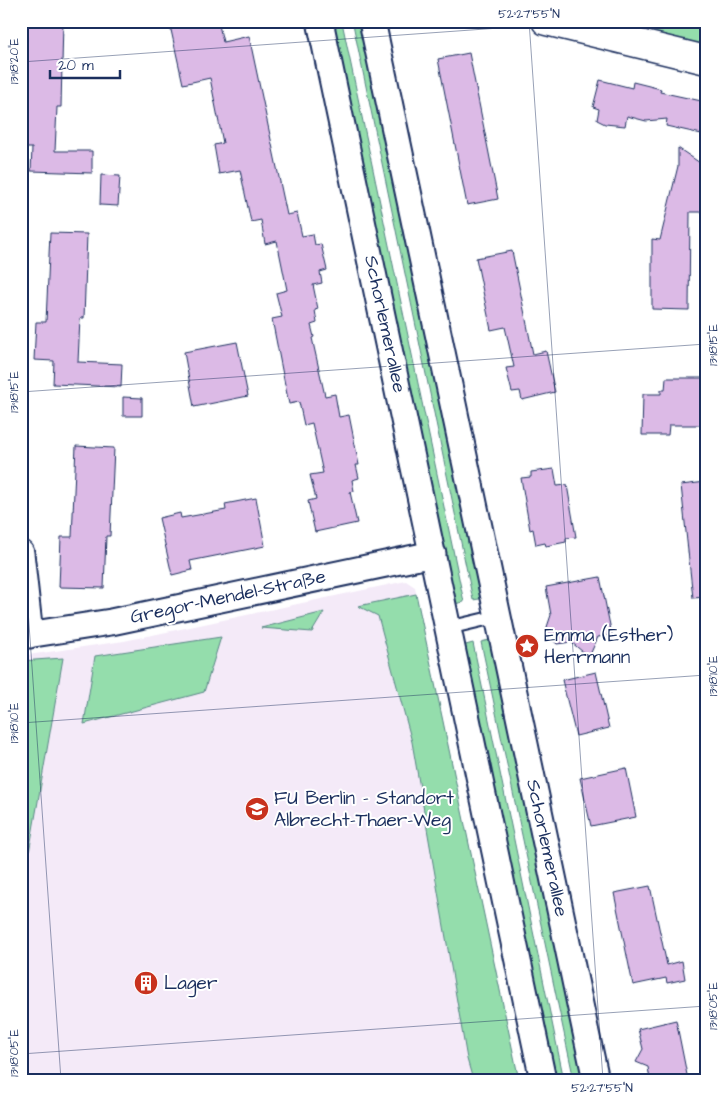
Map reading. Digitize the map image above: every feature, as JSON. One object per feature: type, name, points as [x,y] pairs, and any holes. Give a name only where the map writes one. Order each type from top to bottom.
[{"type":"main road","points":[[546,21],[706,60]]},
{"type":"street","name":"Schorlemerallee","points":[[320,21],[543,1080]]},
{"type":"street","name":"Schorlemerallee","points":[[372,21],[596,1080]]},
{"type":"street","points":[[21,553],[26,636]]},
{"type":"street","name":"Gregor-Mendel-Straße","points":[[26,636],[111,622],[433,554]]},
{"type":"lane","points":[[448,628],[499,616]]},
{"type":"shaded area","name":"FU Berlin - Standort Albrecht-Thaer-Weg","points":[[406,581],[415,587],[519,1080],[21,1080],[21,656],[124,641]]},
{"type":"green space","points":[[331,21],[342,22],[464,602],[454,604]]},
{"type":"green space","points":[[594,21],[706,21],[706,47]]},
{"type":"green space","points":[[353,24],[362,25],[485,598],[473,600]]},
{"type":"green space","points":[[416,594],[519,1080],[473,1080],[467,1059],[412,742],[378,616],[358,606]]},
{"type":"green space","points":[[324,612],[312,632],[261,628]]},
{"type":"green space","points":[[221,637],[204,692],[84,724],[95,656]]},
{"type":"green space","points":[[493,639],[586,1080],[574,1080],[481,642]]},
{"type":"green space","points":[[473,643],[564,1080],[554,1080],[462,646]]},
{"type":"green space","points":[[63,658],[26,870],[21,869],[21,661]]},
{"type":"building","points":[[27,21],[63,21],[61,107],[57,107],[55,151],[92,151],[92,173],[31,171],[32,148],[21,148],[21,110],[25,110]]},
{"type":"building","points":[[169,21],[218,21],[223,42],[249,36],[287,215],[297,213],[302,236],[313,234],[315,245],[321,244],[327,270],[320,272],[322,283],[313,285],[318,309],[315,310],[317,323],[311,325],[314,337],[312,338],[325,396],[335,394],[339,417],[349,415],[359,465],[356,465],[359,478],[352,480],[354,491],[350,492],[357,523],[315,532],[308,501],[316,499],[310,475],[323,473],[312,423],[304,425],[299,402],[289,404],[282,370],[272,319],[282,317],[276,293],[287,290],[277,241],[265,244],[261,220],[251,222],[240,170],[219,174],[214,145],[223,143],[210,78],[183,84]]},
{"type":"building","points":[[469,53],[498,199],[467,205],[438,59]]},
{"type":"building","points":[[600,80],[632,88],[633,82],[661,89],[660,92],[706,102],[706,135],[666,126],[667,119],[646,121],[627,116],[625,126],[605,124],[597,120],[599,109],[593,107]]},
{"type":"building","points":[[678,148],[706,167],[706,212],[690,212],[689,310],[652,309],[652,239],[660,240],[678,166]]},
{"type":"building","points":[[101,175],[120,176],[118,206],[100,205]]},
{"type":"building","points":[[50,233],[87,234],[84,318],[80,318],[78,362],[122,364],[121,387],[53,384],[54,361],[34,360],[36,322],[46,322]]},
{"type":"building","points":[[512,251],[533,354],[546,351],[555,392],[522,400],[520,391],[512,392],[506,368],[514,367],[505,327],[491,330],[476,258]]},
{"type":"building","points":[[237,342],[248,396],[194,407],[184,352]]},
{"type":"building","points":[[666,378],[704,378],[703,425],[669,425],[668,435],[642,435],[643,394],[661,394],[661,390],[665,390]]},
{"type":"building","points":[[123,397],[142,398],[142,416],[123,416]]},
{"type":"building","points":[[76,446],[114,448],[110,536],[106,536],[104,588],[59,587],[61,537],[72,537]]},
{"type":"building","points":[[554,469],[557,486],[567,485],[576,537],[566,538],[566,542],[546,546],[545,543],[536,545],[533,529],[530,530],[521,478],[531,477],[531,472]]},
{"type":"building","points":[[706,482],[706,597],[693,598],[681,485]]},
{"type":"building","points":[[256,498],[265,546],[190,561],[192,570],[172,575],[159,518],[180,513],[181,518],[226,510],[225,504]]},
{"type":"building","points":[[600,577],[612,635],[598,637],[589,657],[571,642],[557,644],[548,636],[547,627],[551,615],[546,587]]},
{"type":"building","points":[[596,672],[609,728],[576,736],[562,680]]},
{"type":"building","points":[[626,768],[636,817],[591,826],[580,778]]},
{"type":"building","points":[[650,886],[667,965],[682,961],[685,979],[667,983],[666,978],[633,985],[614,893]]},
{"type":"building","points":[[676,1020],[688,1080],[650,1080],[648,1067],[636,1062],[643,1049],[638,1029]]},
{"type":"place","name":"Emma (Esther) Herrmann","points":[[527,646]]},
{"type":"place","name":"FU Berlin - Standort Albrecht-Thaer-Weg","points":[[257,809]]},
{"type":"place","name":"Lager","points":[[146,983]]}]
